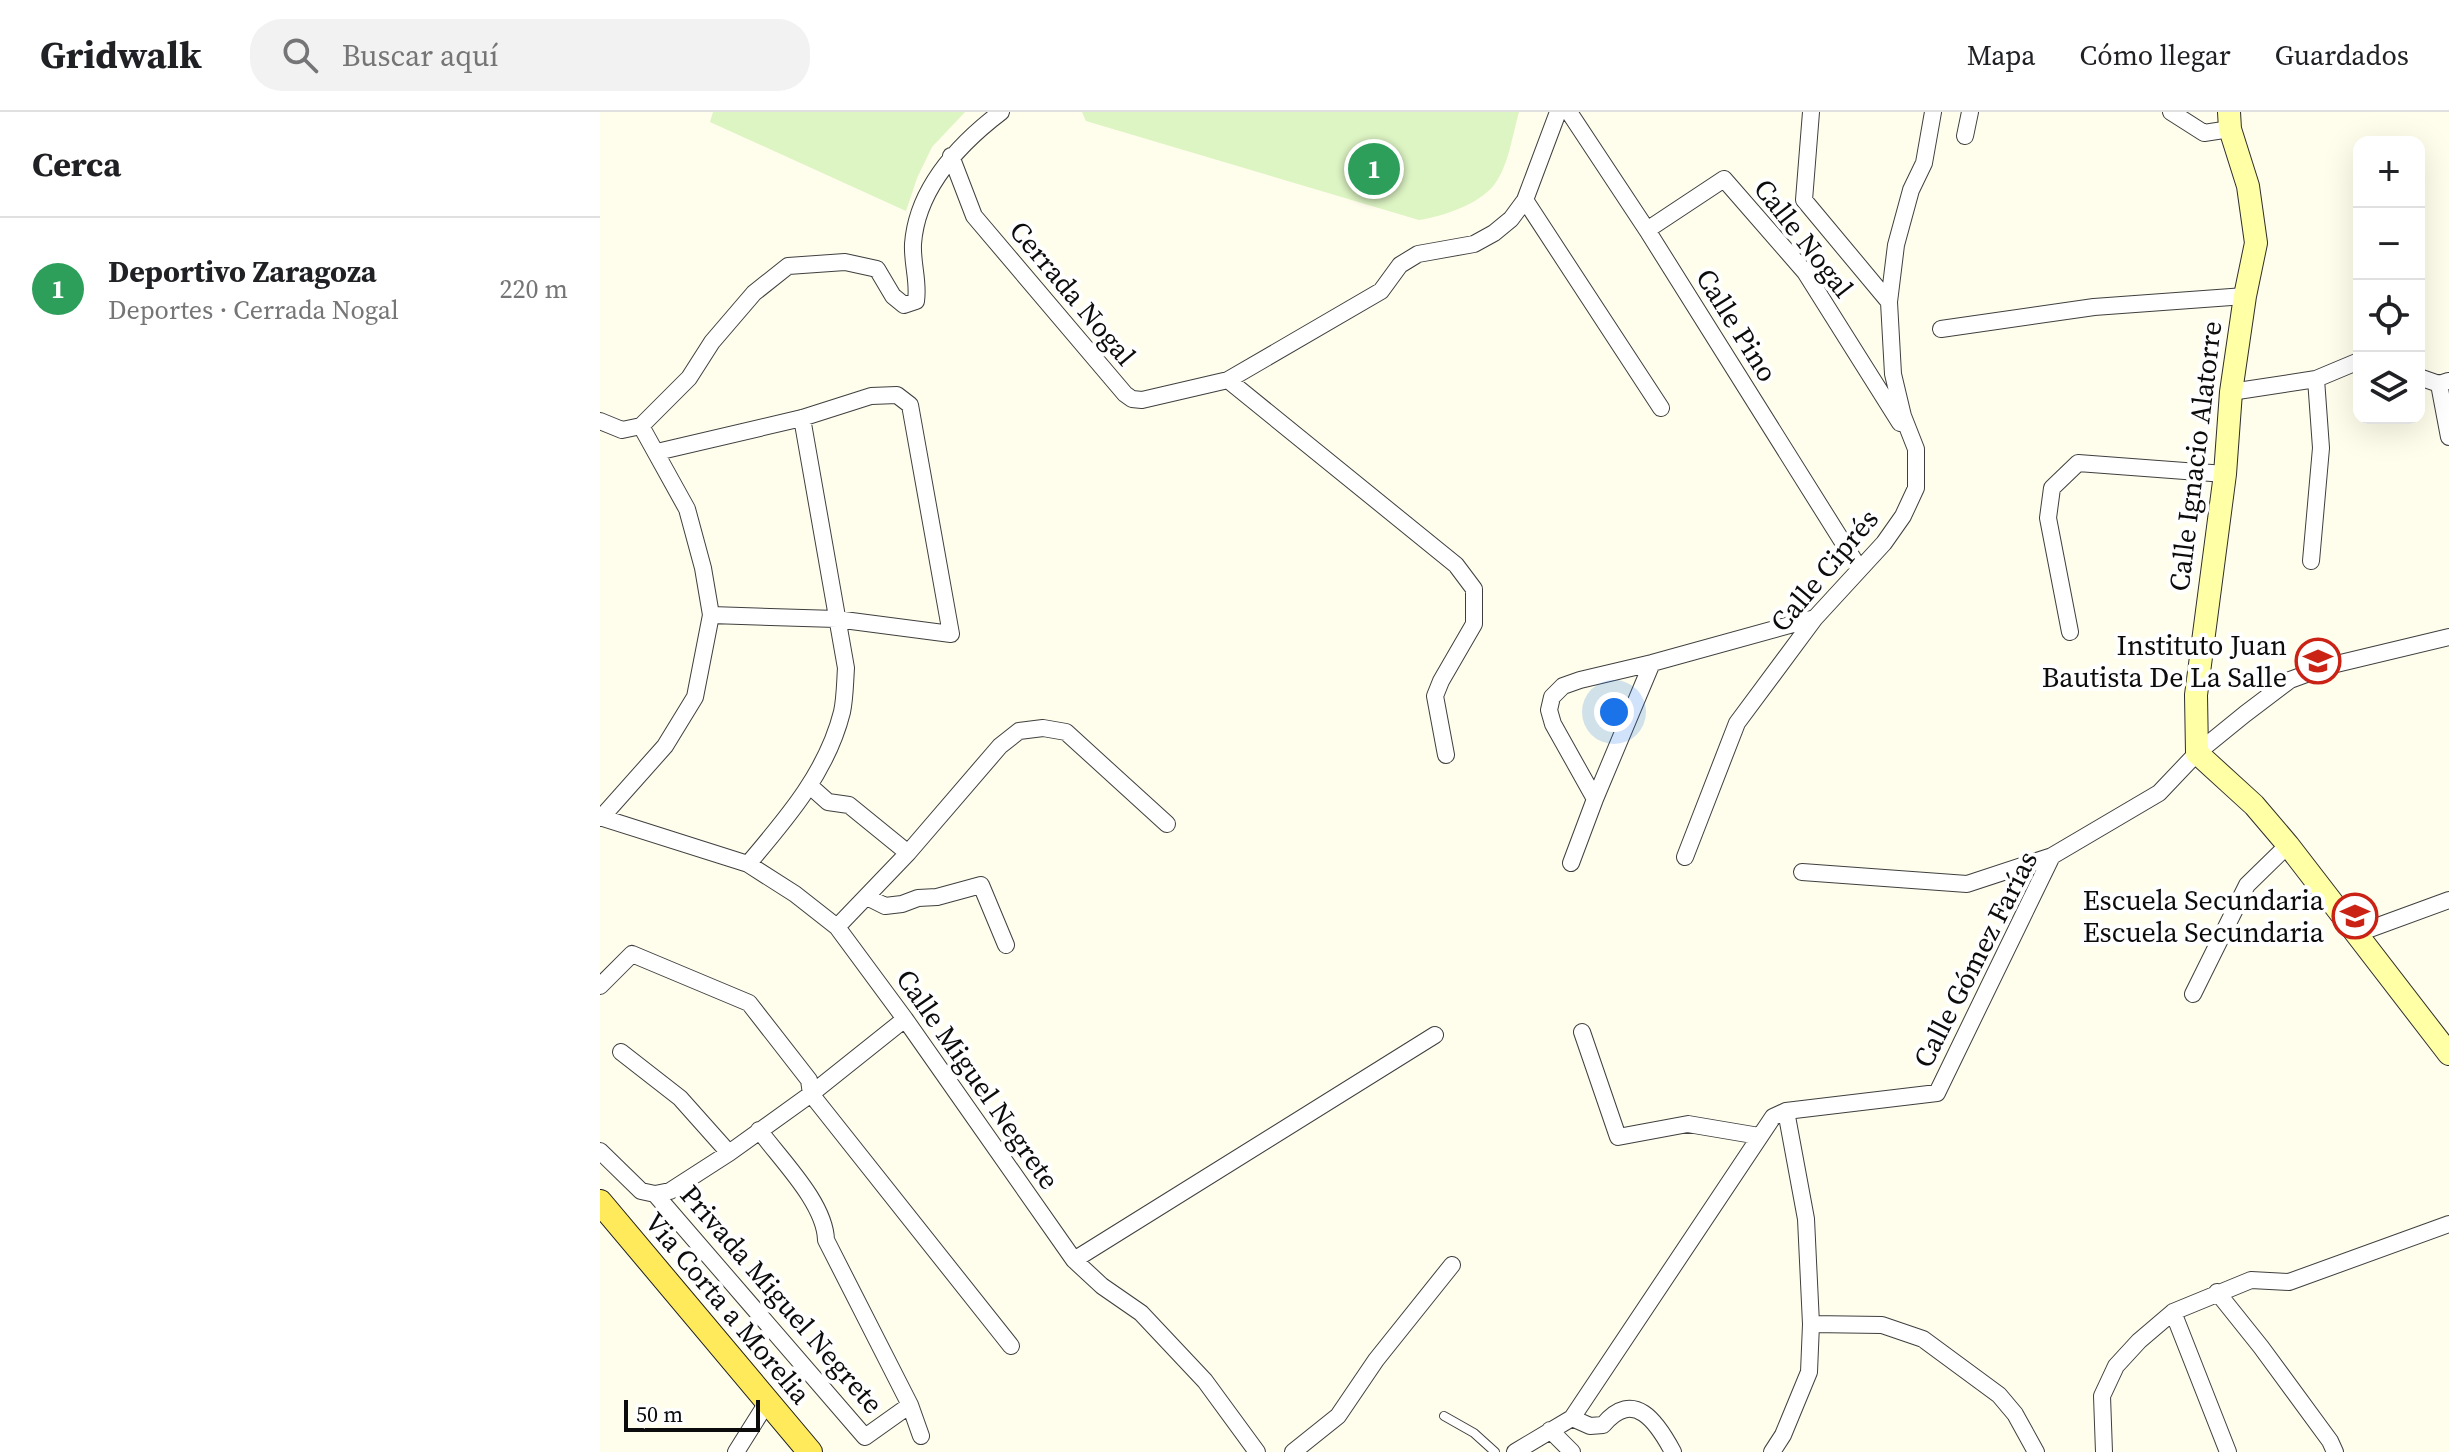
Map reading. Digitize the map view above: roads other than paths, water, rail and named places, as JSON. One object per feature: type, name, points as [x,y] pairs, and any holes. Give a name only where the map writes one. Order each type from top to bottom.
[{"type":"main road","name":"Via Corta a Morelia","points":[[600,1202],[810,1452]]},
{"type":"street","points":[[600,421],[622,430],[641,426],[689,378],[712,342],[754,293],[788,266],[845,262],[877,269],[893,296],[904,305],[916,301],[918,287],[913,244],[918,217],[951,156],[1001,112]]},
{"type":"street","name":"Cerrada Nogal","points":[[951,156],[974,216],[1125,394],[1142,400],[1228,380],[1381,291],[1400,265],[1418,254],[1474,244],[1494,233],[1511,219],[1525,200],[1558,112]]},
{"type":"street","name":"Calle Pino","points":[[1569,112],[1647,230],[1859,568]]},
{"type":"street","name":"Calle Nogal","points":[[1811,112],[1804,200],[1889,302]]},
{"type":"street","name":"Calle Ciprés","points":[[1685,857],[1737,723],[1815,618],[1884,543],[1916,488],[1916,449],[1903,416],[1893,374],[1889,302],[1896,245],[1911,190],[1924,163],[1933,112]]},
{"type":"street","points":[[1965,136],[1970,112]]},
{"type":"street","points":[[2171,112],[2204,133],[2230,121]]},
{"type":"street","name":"Calle Ignacio Alatorre","points":[[2197,753],[2196,695],[2225,474],[2231,392],[2256,243],[2248,186],[2230,121]]},
{"type":"street","name":"Calle Nogal","points":[[1647,230],[1724,179],[1805,272],[1916,449]]},
{"type":"street","points":[[1525,200],[1661,408]]},
{"type":"street","points":[[1941,329],[2094,307],[2245,296]]},
{"type":"street","points":[[2231,392],[2316,379],[2353,364]]},
{"type":"street","points":[[2311,561],[2321,448],[2316,379]]},
{"type":"street","points":[[1228,380],[1456,565],[1474,589],[1474,624],[1435,696],[1446,755]]},
{"type":"street","points":[[2444,382],[2449,437]]},
{"type":"street","points":[[657,452],[802,418],[871,396],[897,395],[910,405],[951,634],[836,619],[711,615]]},
{"type":"street","points":[[748,864],[810,786],[830,750],[842,709],[846,668],[802,418]]},
{"type":"street","points":[[600,817],[665,746],[695,697],[711,615],[703,568],[687,509],[641,426]]},
{"type":"street","points":[[2070,632],[2048,518],[2052,488],[2078,463],[2225,474]]},
{"type":"street","points":[[1595,799],[1553,724],[1549,710],[1552,697],[1563,686],[1815,618]]},
{"type":"street","name":"Calle Gómez Farías","points":[[1786,1111],[1937,1093],[2052,856],[2159,793],[2197,753],[2290,680],[2328,666],[2449,637]]},
{"type":"street","points":[[1571,863],[1652,663]]},
{"type":"street","points":[[837,927],[908,853],[1000,746],[1019,731],[1043,728],[1066,732],[1167,824]]},
{"type":"street","points":[[2197,753],[2254,805],[2288,845],[2449,1054]]},
{"type":"street","points":[[810,786],[828,802],[849,805],[908,853]]},
{"type":"street","name":"Calle Miguel Negrete","points":[[600,817],[748,864],[795,894],[837,927],[1074,1260],[1102,1286],[1141,1313],[1205,1381],[1257,1452]]},
{"type":"street","points":[[2193,994],[2247,885],[2288,845]]},
{"type":"street","points":[[1802,872],[1967,884],[2052,856]]},
{"type":"street","points":[[867,897],[885,906],[981,885],[1006,945]]},
{"type":"street","points":[[2356,934],[2449,900]]},
{"type":"street","points":[[600,986],[632,954],[749,1003],[809,1080],[811,1094],[1011,1346]]},
{"type":"street","name":"Privada Miguel Negrete","points":[[600,1151],[641,1191],[655,1194],[670,1191],[811,1094],[905,1019]]},
{"type":"street","points":[[1582,1032],[1618,1137],[1688,1124],[1759,1136]]},
{"type":"street","points":[[1074,1260],[1435,1035]]},
{"type":"street","name":"Privada Miguel Negrete","points":[[621,1052],[680,1098],[729,1153]]},
{"type":"street","points":[[1515,1452],[1572,1418],[1759,1136],[1773,1117],[1786,1111],[1806,1219],[1811,1324],[1809,1372],[1783,1435],[1772,1452]]},
{"type":"street","name":"Privada Miguel Negrete","points":[[759,1130],[819,1211],[826,1240],[910,1405],[921,1436]]},
{"type":"street","name":"Privada Miguel Negrete","points":[[655,1194],[865,1437],[910,1405]]},
{"type":"street","points":[[2104,1452],[2102,1396],[2116,1366],[2173,1312],[2251,1280],[2289,1282],[2449,1224]]},
{"type":"street","points":[[1293,1452],[1338,1416],[1376,1360],[1452,1265]]},
{"type":"street","points":[[2217,1292],[2261,1347],[2335,1452]]},
{"type":"street","points":[[2173,1312],[2228,1452]]},
{"type":"street","points":[[1811,1324],[1882,1325],[1923,1339],[1999,1395],[2015,1414],[2036,1452]]},
{"type":"street","points":[[736,1452],[768,1401]]},
{"type":"street","points":[[1572,1418],[1590,1426],[1603,1425],[1613,1414],[1628,1407],[1645,1413],[1673,1452]]},
{"type":"street","points":[[1550,1430],[1572,1452]]},
{"type":"lane","points":[[1444,1416],[1474,1433],[1495,1452]]},
{"type":"place","name":"Deportivo Zaragoza","points":[[1374,169]]},
{"type":"place","name":"Instituto Juan Bautista De La Salle","points":[[2318,661]]},
{"type":"place","name":"Escuela Secundaria Escuela Secundaria","points":[[2355,916]]}]
